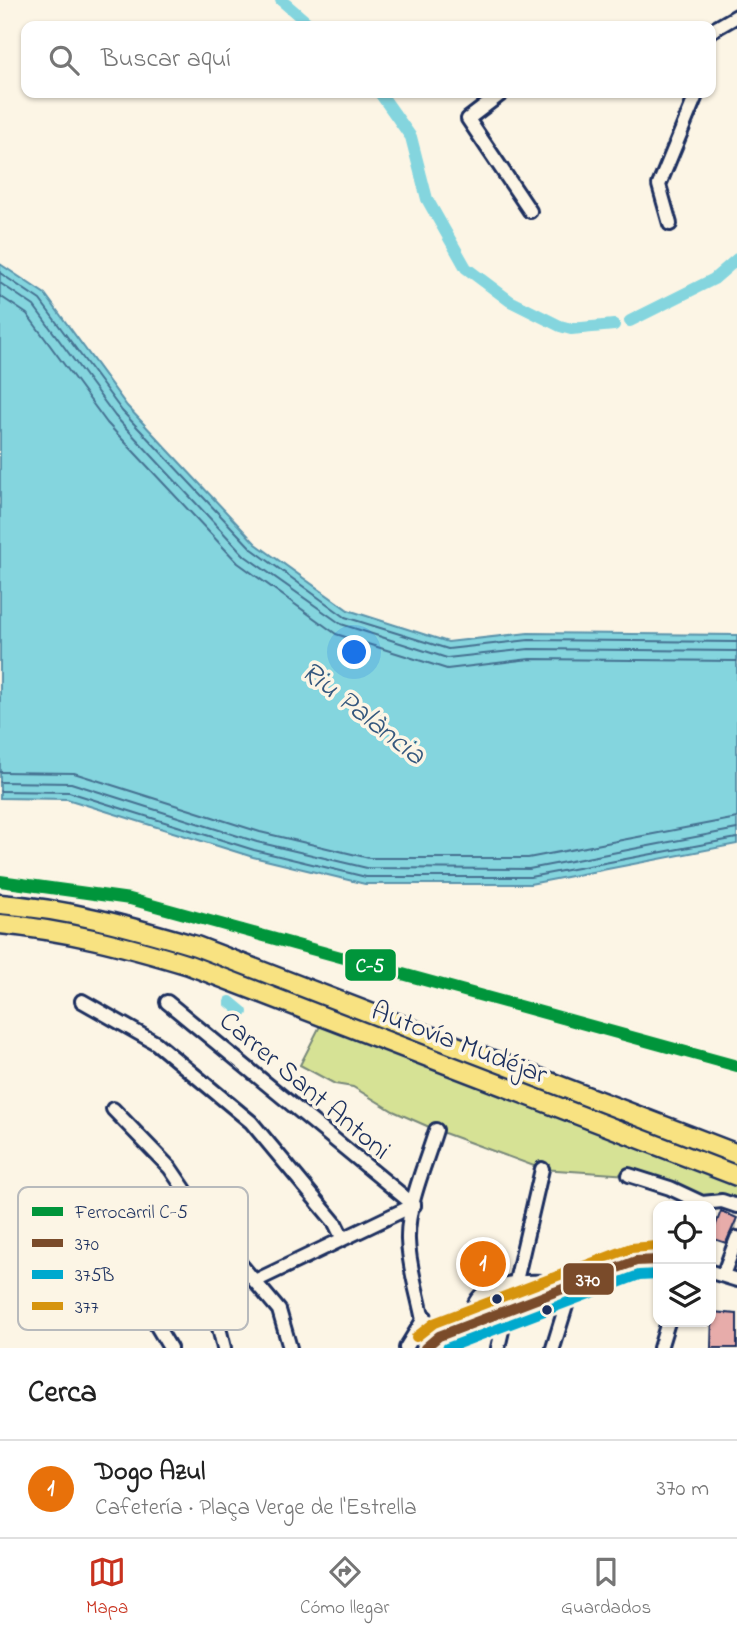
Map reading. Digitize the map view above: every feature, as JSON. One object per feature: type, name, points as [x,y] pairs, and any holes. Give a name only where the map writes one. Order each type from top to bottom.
[{"type":"highway","name":"Autovía Mudéjar","points":[[0,904],[38,907],[120,923],[196,946],[737,1154]]},
{"type":"highway","name":"Autovía Mudéjar","points":[[0,924],[41,928],[114,942],[189,965],[737,1176]]},
{"type":"street","points":[[716,28],[737,16]]},
{"type":"street","points":[[494,98],[468,119],[530,211]]},
{"type":"street","points":[[670,224],[659,185],[695,98]]},
{"type":"street","points":[[82,1001],[156,1043],[251,1122],[335,1223],[342,1237]]},
{"type":"street","name":"Carrer Sant Antoni","points":[[167,1002],[414,1205]]},
{"type":"street","points":[[113,1109],[170,1168],[183,1187]]},
{"type":"street","points":[[426,1347],[425,1317],[408,1239],[414,1205],[436,1129]]},
{"type":"street","points":[[516,1281],[542,1168]]},
{"type":"street","points":[[629,1175],[670,1188],[702,1203],[722,1201],[737,1206]]},
{"type":"street","points":[[255,1281],[342,1237],[414,1205]]},
{"type":"street","points":[[737,1238],[717,1273],[737,1280]]},
{"type":"street","points":[[426,1347],[439,1336],[573,1283],[636,1261],[653,1260]]},
{"type":"street","points":[[248,1273],[279,1310],[290,1348]]},
{"type":"street","points":[[474,1322],[472,1311],[478,1298],[498,1286],[516,1281],[543,1282],[548,1293]]},
{"type":"street","points":[[553,1348],[573,1283]]},
{"type":"street","points":[[498,1348],[504,1322],[500,1311]]},
{"type":"street","points":[[406,1348],[425,1317]]},
{"type":"street","points":[[660,1348],[666,1327]]},
{"type":"street","points":[[159,1330],[170,1348]]},
{"type":"street","points":[[220,1330],[224,1348]]},
{"type":"green space","points":[[321,1024],[737,1186],[737,1206],[716,1204],[716,1201],[697,1201],[629,1175],[542,1169],[436,1130],[393,1111],[353,1087],[335,1084],[300,1065]]},
{"type":"water","name":"Riu Palància","points":[[0,264],[45,294],[127,406],[256,544],[348,610],[448,642],[528,633],[737,635],[737,844],[530,884],[365,884],[253,857],[67,799],[0,798]]},
{"type":"building","points":[[721,1211],[737,1218],[726,1243],[716,1240],[716,1224]]},
{"type":"building","points":[[716,1312],[737,1314],[737,1348],[711,1348],[712,1327],[716,1327]]},
{"type":"waterway","points":[[281,0],[305,21]]},
{"type":"waterway","points":[[384,98],[411,137],[427,199],[466,268],[510,301],[560,326],[571,329],[614,325]]},
{"type":"waterway","points":[[630,321],[714,279],[737,259]]},
{"type":"waterway","points":[[230,1002],[242,1012]]},
{"type":"rail line","name":"C-5","points":[[0,881],[130,899],[737,1066]]},
{"type":"transit line","name":"377","points":[[416,1337],[434,1323],[631,1248],[653,1246]]},
{"type":"transit line","name":"370","points":[[425,1348],[439,1336],[636,1261],[653,1260]]},
{"type":"transit line","name":"375B","points":[[447,1348],[639,1275],[653,1274]]},
{"type":"place","name":"Dogo Azul","points":[[483,1264]]}]
